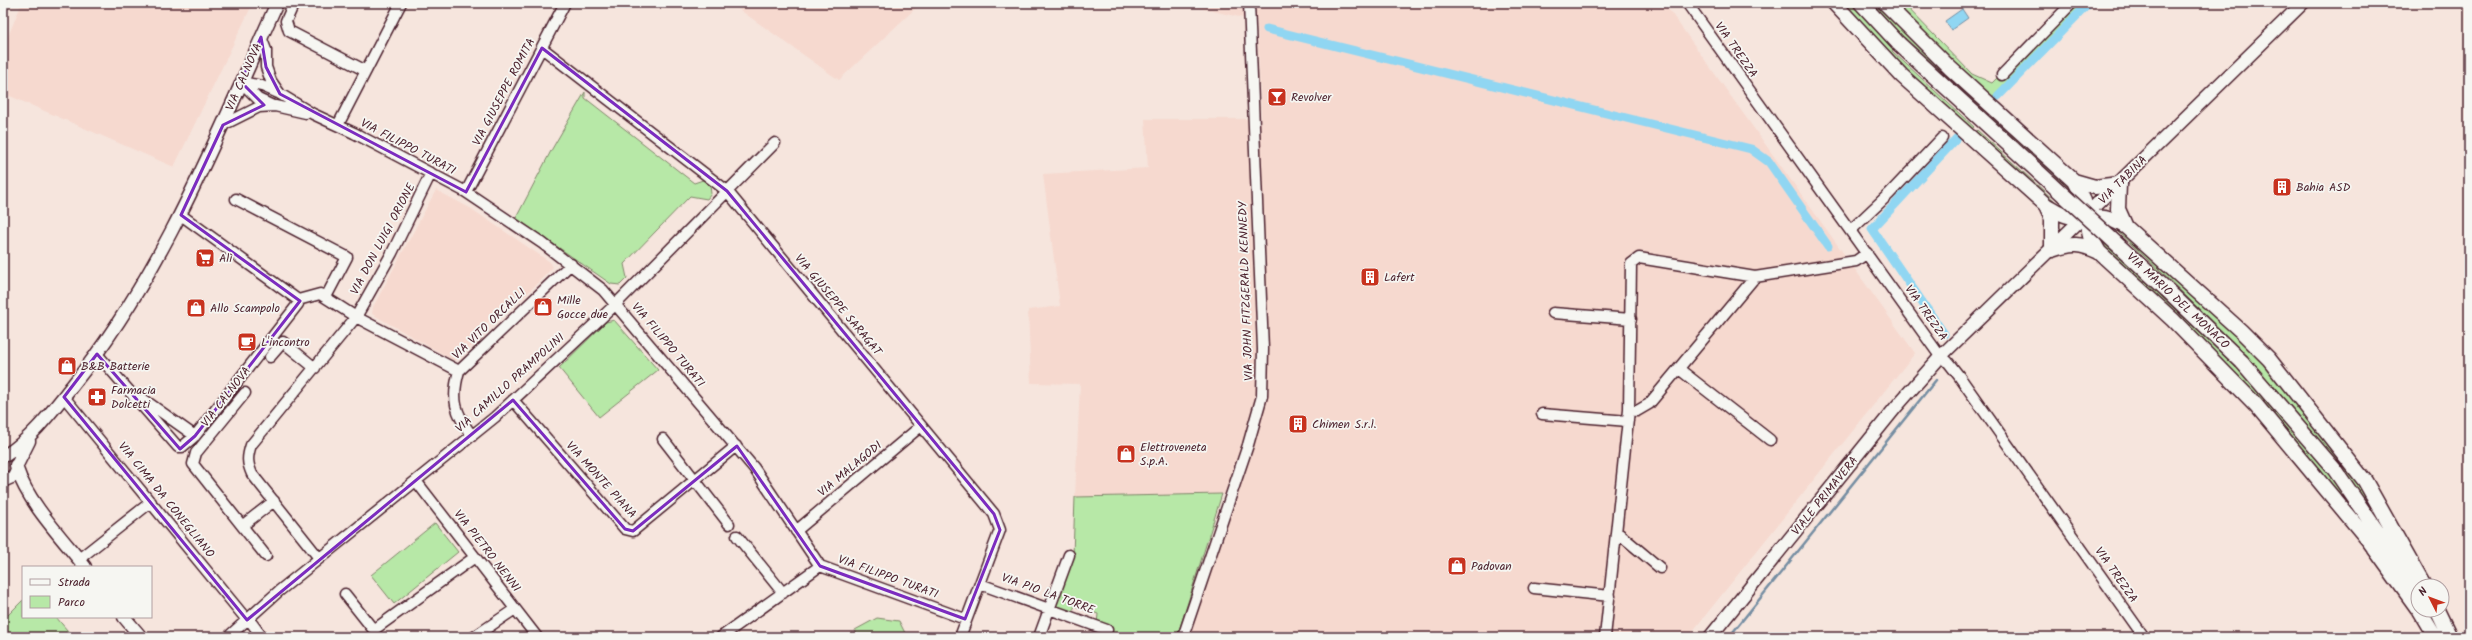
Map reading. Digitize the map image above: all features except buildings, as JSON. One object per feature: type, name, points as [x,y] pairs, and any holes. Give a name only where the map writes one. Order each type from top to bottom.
[{"type":"highway","points":[[1834,3],[1902,76],[2046,205],[2070,217],[2106,217],[2126,227],[2247,336],[2269,359],[2365,481],[2420,578]]},
{"type":"highway","name":"VIA MARIO DEL MONACO","points":[[1860,3],[1898,44],[2167,290],[2242,362],[2335,470],[2410,580]]},
{"type":"highway","points":[[1885,3],[1927,47],[2074,181],[2084,201],[2090,236],[2099,252],[2173,320],[2256,405],[2369,541],[2410,598]]},
{"type":"highway","points":[[2074,181],[2095,187],[2119,184],[2118,209],[2126,227]]},
{"type":"highway","points":[[2046,205],[2052,219],[2052,250],[2072,243],[2088,247],[2099,252]]},
{"type":"highway","points":[[2423,618],[2435,637]]},
{"type":"highway","points":[[2432,618],[2443,637]]},
{"type":"highway","points":[[2441,618],[2450,637]]},
{"type":"main road","name":"VIA CALNOVA","points":[[4,455],[37,428],[64,397],[97,354],[143,284],[181,215],[277,3]]},
{"type":"main road","name":"VIA TABINA","points":[[1941,356],[2087,216],[2303,3]]},
{"type":"main road","name":"VIALE PRIMAVERA","points":[[1710,637],[1896,407],[1941,356]]},
{"type":"main road","name":"VIA CALNOVA","points":[[17,467],[37,428]]},
{"type":"main road","points":[[4,455],[12,459],[17,467],[23,485],[82,563]]},
{"type":"main road","points":[[3,481],[12,478],[17,467]]},
{"type":"main road","points":[[3,481],[19,489],[37,505]]},
{"type":"main road","points":[[125,618],[140,637]]},
{"type":"street","points":[[294,3],[286,21],[289,31],[366,71]]},
{"type":"street","points":[[338,125],[401,3]]},
{"type":"street","name":"VIA GIUSEPPE ROMITA","points":[[466,192],[565,3]]},
{"type":"street","name":"VIA JOHN FITZGERALD KENNEDY","points":[[1183,637],[1248,445],[1262,396],[1263,349],[1249,3]]},
{"type":"street","name":"VIA TREZZA","points":[[1687,3],[1941,356],[1959,376],[2144,637]]},
{"type":"street","points":[[2002,75],[2072,3]]},
{"type":"street","name":"VIA FILIPPO TURATI","points":[[261,38],[265,44],[266,67],[271,81],[280,94]]},
{"type":"street","name":"VIA GIUSEPPE SARAGAT","points":[[542,48],[727,191],[994,514],[1000,530],[965,619],[960,637]]},
{"type":"street","name":"VIA FILIPPO TURATI","points":[[241,82],[262,86],[280,94],[314,114],[466,192],[571,264],[616,304],[736,446],[764,482],[820,566],[965,619]]},
{"type":"street","name":"VIA FILIPPO TURATI","points":[[241,82],[258,99],[275,106],[314,114]]},
{"type":"street","name":"VIA FILIPPO TURATI","points":[[222,125],[259,107],[275,106]]},
{"type":"street","points":[[1851,230],[1889,194],[1942,138]]},
{"type":"street","name":"VIA CAMILLO PRAMPOLINI","points":[[228,637],[319,558],[472,436],[513,400],[616,304],[774,143]]},
{"type":"street","name":"VIA DON LUIGI ORIONE","points":[[319,558],[252,474],[248,464],[247,455],[251,445],[356,316],[392,253],[431,173]]},
{"type":"street","points":[[181,215],[298,300],[323,296],[347,257],[236,199]]},
{"type":"street","points":[[1605,637],[1629,410],[1631,264],[1639,258],[1755,277],[1856,260],[1868,253]]},
{"type":"street","name":"VIA VITO ORCALLI","points":[[472,436],[460,421],[456,407],[454,393],[459,371],[571,264]]},
{"type":"street","points":[[1629,410],[1637,411],[1649,404],[1755,277]]},
{"type":"street","name":"VIA DON LUIGI ORIONE","points":[[323,296],[356,316]]},
{"type":"street","name":"VIA CALNOVA","points":[[97,354],[131,391],[178,447],[182,447],[195,436],[298,304],[298,300]]},
{"type":"street","points":[[1553,313],[1631,319]]},
{"type":"street","points":[[356,316],[459,371]]},
{"type":"street","points":[[270,357],[284,342],[315,368]]},
{"type":"street","points":[[1679,369],[1770,440]]},
{"type":"street","name":"VIA CALNOVA","points":[[131,391],[195,436]]},
{"type":"street","points":[[245,393],[196,453],[193,464],[266,556]]},
{"type":"street","name":"VIA CIMA DA CONEGLIANO","points":[[64,397],[262,637]]},
{"type":"street","name":"VIA MONTE PIANA","points":[[513,400],[625,529],[633,531],[736,446]]},
{"type":"street","points":[[1542,414],[1628,421]]},
{"type":"street","name":"VIA MALAGODI","points":[[796,531],[921,426]]},
{"type":"street","points":[[663,439],[697,479],[730,524]]},
{"type":"street","name":"VIA PIETRO NENNI","points":[[416,480],[537,637]]},
{"type":"street","points":[[242,526],[274,501]]},
{"type":"street","points":[[82,563],[151,502]]},
{"type":"street","points":[[1617,532],[1660,568]]},
{"type":"street","points":[[737,536],[784,593]]},
{"type":"street","points":[[1039,637],[1069,555]]},
{"type":"street","points":[[345,594],[372,628],[375,629],[475,556]]},
{"type":"street","points":[[721,637],[820,566]]},
{"type":"street","name":"VIA PIO LA TORRE","points":[[980,584],[1107,630]]},
{"type":"street","points":[[1534,588],[1610,596]]},
{"type":"street","points":[[474,637],[515,609]]},
{"type":"highlighted area","points":[[261,37],[266,67],[280,94],[466,192],[542,48],[727,191],[994,514],[1000,530],[965,619],[820,566],[737,446],[633,531],[625,529],[513,400],[247,620],[64,397],[97,354],[180,449],[195,436],[300,301],[181,215],[223,125],[264,105],[241,82]]},
{"type":"shaded area","points":[[22,3],[253,3],[174,167],[3,93],[3,48]]},
{"type":"shaded area","points":[[730,3],[921,3],[839,80]]},
{"type":"shaded area","points":[[1177,3],[1664,3],[1915,353],[1688,637],[1189,637],[1237,497],[1222,494],[1075,497],[1080,384],[1031,383],[1028,310],[1060,306],[1043,174],[1148,168],[1145,119],[1261,119],[1257,21]]},
{"type":"shaded area","points":[[436,190],[470,208],[550,262],[553,267],[525,296],[520,293],[515,295],[475,335],[474,344],[455,361],[372,314],[373,307]]},
{"type":"green space","points":[[1840,3],[1851,3],[1893,48],[1892,51],[1974,127],[1970,131],[1923,88]]},
{"type":"green space","points":[[1869,3],[1880,3],[1990,110],[1987,113],[1904,37],[1903,38]]},
{"type":"green space","points":[[1892,3],[1903,3],[1972,74],[1992,83],[2072,3],[2085,3],[1990,99]]},
{"type":"green space","points":[[585,92],[585,98],[694,183],[703,180],[710,185],[711,194],[707,199],[690,196],[624,264],[627,278],[620,285],[611,284],[516,218],[552,149]]},
{"type":"green space","points":[[1993,113],[2049,163],[2079,197],[1990,116]]},
{"type":"green space","points":[[1977,130],[2067,212],[1973,134]]},
{"type":"green space","points":[[2107,222],[2113,223],[2249,342],[2346,460],[2386,532],[2325,447],[2257,368],[2221,330]]},
{"type":"green space","points":[[2099,239],[2234,363],[2340,486],[2376,539],[2106,250]]},
{"type":"green space","points":[[614,320],[658,370],[599,417],[559,368],[606,322]]},
{"type":"green space","points":[[1222,494],[1177,637],[1109,637],[1112,628],[1097,624],[1098,614],[1075,606],[1072,612],[1054,607],[1073,556],[1075,497]]},
{"type":"green space","points":[[435,523],[458,552],[394,604],[371,575]]},
{"type":"green space","points":[[22,601],[22,618],[57,618],[73,637],[3,637],[3,620]]},
{"type":"green space","points":[[877,618],[899,621],[907,637],[858,637],[855,630]]},
{"type":"water","points":[[1962,9],[1968,18],[1951,30],[1945,21]]},
{"type":"waterway","points":[[1998,96],[2089,3]]},
{"type":"waterway","points":[[1267,29],[1751,149],[1769,162],[1828,246]]},
{"type":"waterway","points":[[1944,334],[1872,229],[1957,138]]},
{"type":"waterway","points":[[1729,637],[1936,380]]},
{"type":"place","name":"Revolver","points":[[1277,97]]},
{"type":"place","name":"Bahia ASD","points":[[2282,187]]},
{"type":"place","name":"Alì","points":[[205,258]]},
{"type":"place","name":"Lafert","points":[[1370,277]]},
{"type":"place","name":"Mille Gocce due","points":[[543,307]]},
{"type":"place","name":"Allo Scampolo","points":[[196,308]]},
{"type":"place","name":"L'incontro","points":[[247,342]]},
{"type":"place","name":"B&B Batterie","points":[[67,366]]},
{"type":"place","name":"Farmacia Dolcetti","points":[[97,397]]},
{"type":"place","name":"Chimen S.r.l.","points":[[1298,424]]},
{"type":"place","name":"Elettroveneta S.p.A.","points":[[1126,454]]},
{"type":"place","name":"Padovan","points":[[1457,566]]}]
